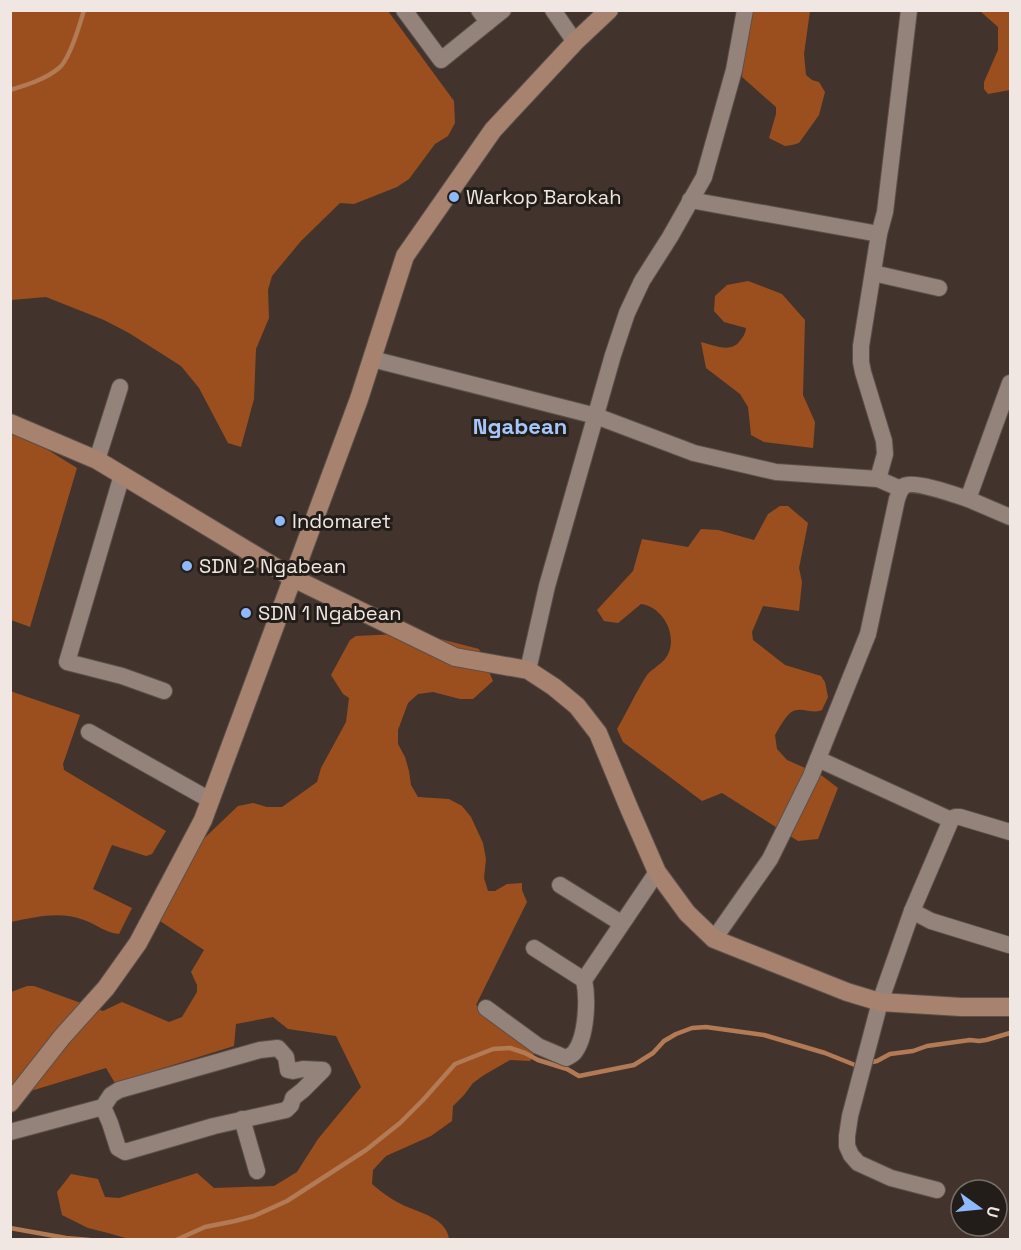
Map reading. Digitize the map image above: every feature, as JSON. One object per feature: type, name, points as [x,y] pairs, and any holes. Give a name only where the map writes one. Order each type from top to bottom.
[{"type":"street","points":[[404,10],[441,60],[483,16],[503,10]]},
{"type":"street","points":[[553,10],[575,42]]},
{"type":"street","points":[[10,1103],[62,1036],[106,988],[138,943],[203,820],[355,410],[405,256],[493,130],[575,42],[609,10]]},
{"type":"street","points":[[528,670],[547,586],[613,355],[627,313],[642,281],[704,177],[734,70],[745,10]]},
{"type":"street","points":[[878,479],[885,454],[884,441],[863,372],[860,354],[879,234],[885,212],[909,10]]},
{"type":"street","points":[[690,200],[879,234]]},
{"type":"street","points":[[873,273],[939,288]]},
{"type":"street","points":[[372,358],[596,417],[694,453],[776,472],[878,479],[901,489]]},
{"type":"street","points":[[968,499],[1011,382]]},
{"type":"street","points":[[97,460],[120,387]]},
{"type":"street","points":[[10,423],[97,460],[293,578],[455,657],[528,670],[554,687],[577,706],[598,733],[657,872],[687,913],[714,939],[847,992],[880,1002],[961,1007],[1011,1007]]},
{"type":"street","points":[[122,475],[67,662],[122,676],[164,691]]},
{"type":"street","points":[[714,939],[770,859],[811,776],[868,634],[901,489],[909,484],[932,488],[968,499],[1011,517]]},
{"type":"street","points":[[89,732],[210,800]]},
{"type":"street","points":[[818,759],[951,820],[960,817],[1011,832]]},
{"type":"street","points":[[937,1190],[891,1178],[858,1163],[847,1146],[847,1136],[850,1116],[880,1002],[912,911],[951,820]]},
{"type":"street","points":[[584,980],[657,872]]},
{"type":"street","points":[[560,885],[621,923]]},
{"type":"street","points":[[912,911],[931,921],[1009,945]]},
{"type":"street","points":[[486,1008],[538,1046],[566,1058],[574,1053],[582,1037],[586,1011],[587,993],[584,980],[534,948]]},
{"type":"street","points":[[10,1132],[103,1107],[111,1095],[119,1090],[260,1050],[278,1048],[286,1057],[292,1085],[293,1098],[286,1110],[242,1119],[125,1152],[118,1148],[103,1107]]},
{"type":"street","points":[[288,1070],[323,1070],[293,1098]]},
{"type":"street","points":[[242,1119],[257,1171]]},
{"type":"shaded area","points":[[11,10],[388,11],[454,101],[455,123],[448,136],[435,144],[409,179],[397,187],[354,204],[340,203],[301,241],[272,276],[268,290],[269,318],[256,349],[254,399],[241,447],[228,443],[199,388],[181,366],[104,320],[46,297],[11,300]]},
{"type":"shaded area","points":[[753,11],[810,11],[804,54],[806,75],[819,82],[825,92],[819,115],[799,143],[785,146],[769,138],[776,107],[742,77],[746,41]]},
{"type":"shaded area","points":[[980,11],[1010,11],[1010,90],[988,94],[984,89],[984,82],[998,50],[998,27]]},
{"type":"shaded area","points":[[748,281],[782,294],[805,320],[803,395],[815,422],[813,448],[764,442],[751,435],[748,407],[740,394],[706,368],[701,342],[726,348],[731,347],[740,340],[746,328],[724,322],[714,311],[715,296],[727,285]]},
{"type":"shaded area","points":[[11,433],[48,450],[77,468],[30,627],[11,620]]},
{"type":"shaded area","points":[[780,506],[788,506],[808,523],[799,568],[802,582],[799,611],[763,606],[752,632],[753,640],[785,665],[821,676],[825,682],[828,697],[822,710],[793,711],[785,718],[775,735],[777,749],[787,760],[821,775],[838,788],[818,839],[798,841],[722,793],[702,801],[623,742],[617,729],[647,675],[665,659],[671,643],[670,634],[663,618],[650,606],[641,604],[618,623],[604,621],[597,610],[633,571],[642,539],[688,547],[701,529],[718,530],[754,540],[768,514]]},
{"type":"shaded area","points":[[417,633],[479,649],[493,681],[473,699],[460,699],[433,692],[418,694],[408,703],[398,730],[398,744],[405,757],[411,785],[418,797],[449,799],[462,806],[471,817],[483,843],[486,859],[484,878],[488,891],[495,891],[507,884],[522,883],[527,902],[476,1005],[538,1046],[530,1061],[510,1060],[473,1083],[453,1106],[452,1121],[431,1136],[386,1156],[373,1170],[372,1184],[397,1202],[425,1214],[444,1226],[449,1239],[129,1239],[88,1228],[62,1215],[57,1192],[71,1174],[98,1179],[105,1197],[119,1198],[197,1173],[214,1188],[274,1186],[297,1172],[318,1139],[361,1087],[336,1036],[288,1029],[273,1017],[236,1024],[234,1046],[115,1083],[106,1068],[11,1097],[11,992],[34,986],[103,1011],[122,1002],[169,1022],[182,1017],[197,992],[197,985],[191,972],[204,950],[160,921],[195,847],[238,806],[253,803],[267,807],[282,807],[317,782],[321,768],[346,722],[349,698],[343,694],[331,675],[350,640],[356,636]]},
{"type":"shaded area","points":[[10,691],[80,715],[63,764],[64,770],[166,831],[152,854],[146,856],[112,845],[93,889],[132,908],[119,934],[84,920],[66,916],[29,918],[11,922]]},
{"type":"waterway","points":[[10,90],[30,84],[54,72],[63,64],[84,10]]},
{"type":"waterway","points":[[176,1240],[205,1227],[254,1216],[287,1201],[366,1150],[400,1123],[455,1064],[493,1049],[510,1048],[567,1069],[579,1076],[634,1065],[676,1034],[692,1028],[706,1027],[764,1035],[825,1053],[855,1065],[860,1064]]},
{"type":"waterway","points":[[868,1063],[890,1054],[913,1051],[927,1046],[986,1040],[1010,1033]]},
{"type":"waterway","points":[[10,1228],[90,1240]]},
{"type":"place","name":"Warkop Barokah","points":[[454,197]]},
{"type":"place","name":"Indomaret","points":[[280,521]]},
{"type":"place","name":"SDN 2 Ngabean","points":[[187,566]]},
{"type":"place","name":"SDN 1 Ngabean","points":[[246,613]]},
{"type":"district","name":"Ngabean","points":[[520,426]]}]
